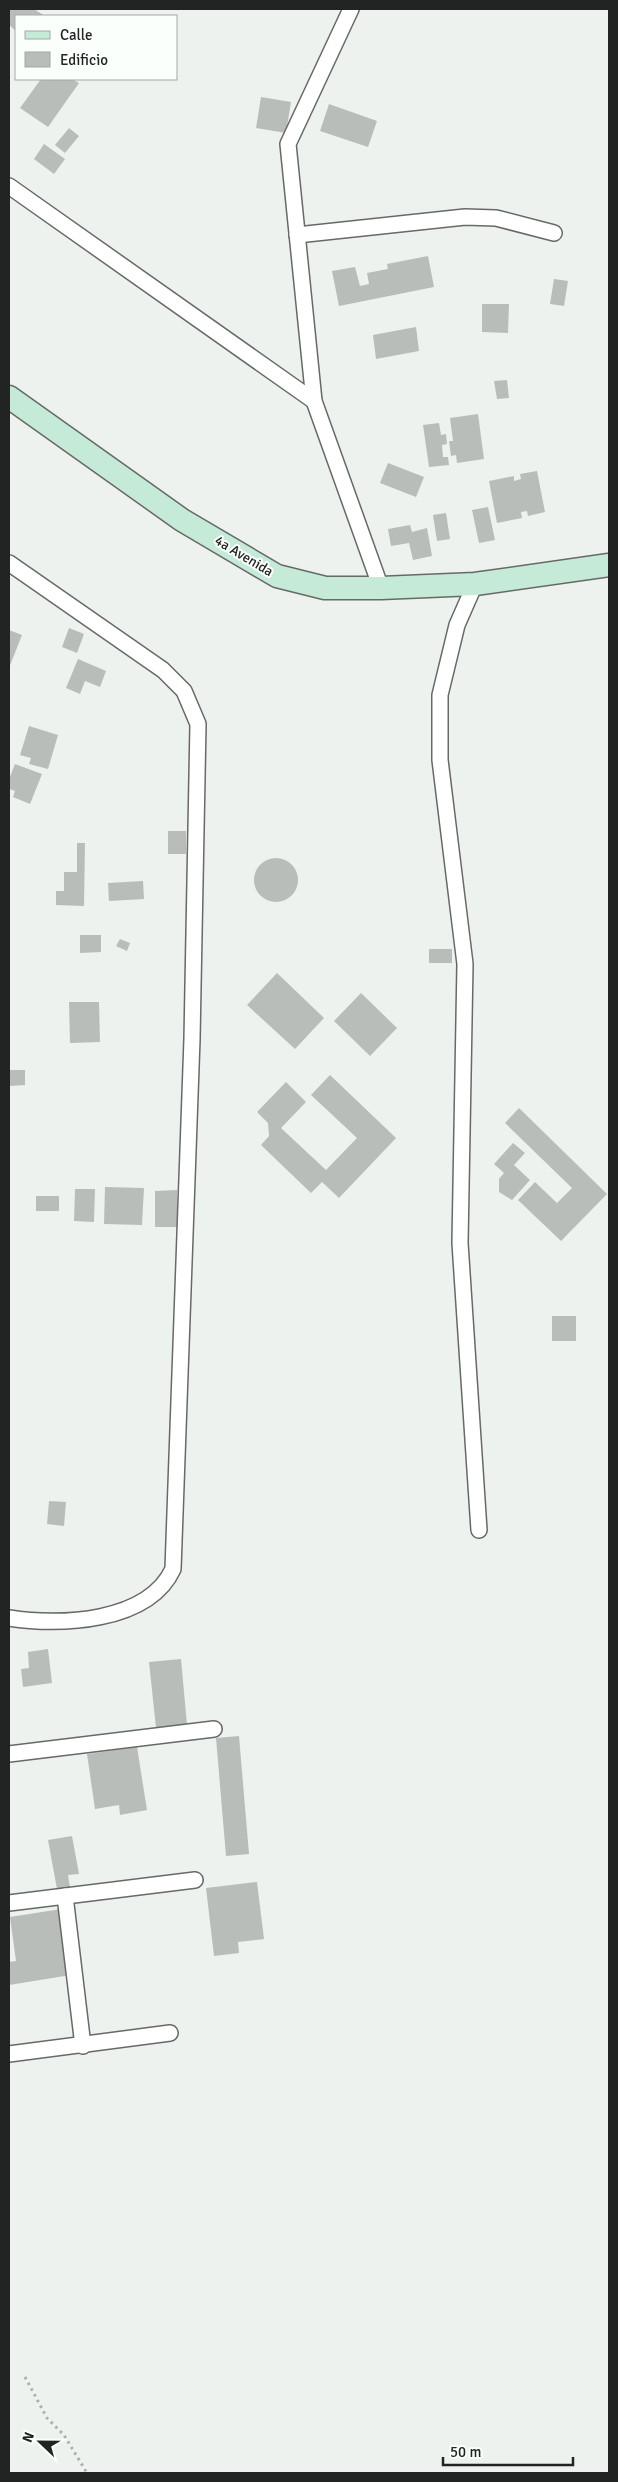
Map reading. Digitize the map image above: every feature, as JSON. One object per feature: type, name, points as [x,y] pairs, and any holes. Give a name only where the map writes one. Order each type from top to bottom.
[{"type":"street","points":[[351,9],[288,144],[314,400],[381,588]]},
{"type":"street","points":[[9,186],[314,400]]},
{"type":"street","points":[[297,235],[464,217],[496,218],[554,233]]},
{"type":"street","name":"4a Avenida","points":[[9,397],[182,520],[277,576],[325,588],[381,588],[475,584],[609,565]]},
{"type":"street","points":[[9,563],[163,670],[184,691],[198,724],[192,1039],[173,1569],[168,1580],[154,1595],[117,1611],[72,1620],[50,1622],[9,1618]]},
{"type":"street","points":[[475,584],[457,625],[440,695],[440,760],[464,964],[460,1243],[479,1530]]},
{"type":"street","points":[[9,1754],[214,1729]]},
{"type":"street","points":[[9,1903],[195,1880]]},
{"type":"street","points":[[66,1896],[83,2046]]},
{"type":"street","points":[[9,2054],[83,2046],[170,2033]]},
{"type":"path","points":[[25,2377],[47,2418],[64,2435],[87,2473]]},
{"type":"building","points":[[9,9],[34,9],[43,15],[15,15],[15,30],[9,25]]},
{"type":"building","points":[[40,80],[74,80],[79,83],[48,127],[20,108]]},
{"type":"building","points":[[261,97],[291,102],[286,133],[256,128]]},
{"type":"building","points":[[329,104],[377,121],[368,147],[320,131]]},
{"type":"building","points":[[69,128],[79,136],[65,153],[55,145]]},
{"type":"building","points":[[44,144],[65,159],[54,174],[34,159]]},
{"type":"building","points":[[428,256],[434,287],[339,306],[332,271],[355,267],[360,286],[369,284],[367,273],[388,269],[387,264]]},
{"type":"building","points":[[554,279],[568,281],[564,306],[550,304]]},
{"type":"building","points":[[482,304],[509,304],[508,333],[482,332]]},
{"type":"building","points":[[416,327],[419,351],[376,359],[373,335]]},
{"type":"building","points":[[507,380],[509,398],[497,399],[494,381]]},
{"type":"building","points":[[478,414],[484,459],[457,463],[456,455],[451,456],[449,441],[453,441],[450,418]]},
{"type":"building","points":[[439,423],[441,435],[446,434],[447,444],[442,445],[443,457],[448,457],[449,465],[429,467],[423,425]]},
{"type":"building","points":[[388,463],[424,477],[416,497],[380,483]]},
{"type":"building","points":[[537,471],[545,512],[528,516],[527,511],[521,512],[522,518],[497,523],[489,481],[514,476],[514,481],[521,479],[520,474]]},
{"type":"building","points":[[488,507],[495,540],[479,543],[472,510]]},
{"type":"building","points":[[446,513],[450,539],[437,541],[433,515]]},
{"type":"building","points":[[410,525],[412,532],[427,528],[432,556],[413,560],[409,543],[391,546],[388,529]]},
{"type":"building","points":[[69,628],[84,634],[77,653],[62,647]]},
{"type":"building","points":[[9,630],[22,635],[9,668]]},
{"type":"building","points":[[78,659],[106,671],[100,687],[85,681],[80,694],[66,688]]},
{"type":"building","points":[[29,726],[58,735],[48,769],[29,764],[31,758],[20,755]]},
{"type":"building","points":[[15,764],[42,774],[30,804],[13,797],[15,791],[9,789],[9,779]]},
{"type":"building","points":[[168,831],[186,831],[186,854],[168,854]]},
{"type":"building","points":[[77,843],[85,843],[84,906],[56,905],[56,891],[64,891],[64,872],[77,872]]},
{"type":"building","points":[[280,858],[292,864],[297,871],[297,889],[292,896],[285,901],[272,902],[264,899],[257,892],[254,876],[257,868],[264,861]]},
{"type":"building","points":[[143,881],[144,899],[109,901],[108,883]]},
{"type":"building","points":[[80,935],[101,935],[101,952],[80,953]]},
{"type":"building","points":[[120,939],[130,943],[127,951],[116,946]]},
{"type":"building","points":[[429,949],[452,949],[452,963],[429,963]]},
{"type":"building","points":[[277,973],[324,1018],[295,1049],[247,1005]]},
{"type":"building","points":[[361,993],[397,1028],[370,1056],[334,1021]]},
{"type":"building","points":[[69,1002],[99,1002],[100,1042],[70,1043]]},
{"type":"building","points":[[9,1070],[25,1070],[25,1085],[9,1086]]},
{"type":"building","points":[[330,1075],[396,1138],[339,1198],[322,1182],[311,1193],[261,1145],[269,1136],[268,1123],[257,1112],[286,1082],[306,1102],[281,1128],[326,1170],[357,1138],[311,1095]]},
{"type":"building","points":[[519,1108],[607,1194],[561,1241],[518,1200],[535,1182],[557,1203],[572,1188],[505,1123]]},
{"type":"building","points":[[513,1143],[525,1153],[514,1165],[530,1180],[512,1200],[499,1192],[499,1179],[504,1173],[494,1164]]},
{"type":"building","points":[[105,1187],[144,1188],[142,1225],[104,1224]]},
{"type":"building","points":[[75,1189],[95,1189],[94,1222],[74,1221]]},
{"type":"building","points":[[177,1190],[177,1227],[155,1227],[155,1191]]},
{"type":"building","points":[[36,1196],[59,1196],[59,1211],[36,1211]]},
{"type":"building","points":[[552,1316],[576,1316],[576,1341],[552,1341]]},
{"type":"building","points":[[49,1501],[66,1502],[64,1526],[47,1524]]},
{"type":"building","points":[[48,1649],[52,1683],[23,1687],[21,1669],[29,1668],[28,1652]]},
{"type":"building","points":[[181,1659],[187,1725],[156,1728],[149,1662]]},
{"type":"building","points":[[239,1736],[249,1854],[226,1856],[216,1738]]},
{"type":"building","points":[[137,1747],[147,1810],[120,1815],[119,1805],[95,1809],[87,1754]]},
{"type":"building","points":[[72,1836],[79,1874],[68,1875],[70,1887],[57,1889],[48,1840]]},
{"type":"building","points":[[257,1882],[264,1939],[238,1942],[239,1953],[214,1956],[206,1888]]},
{"type":"building","points":[[61,1909],[71,1975],[9,1985],[9,1962],[16,1961],[10,1917]]}]
